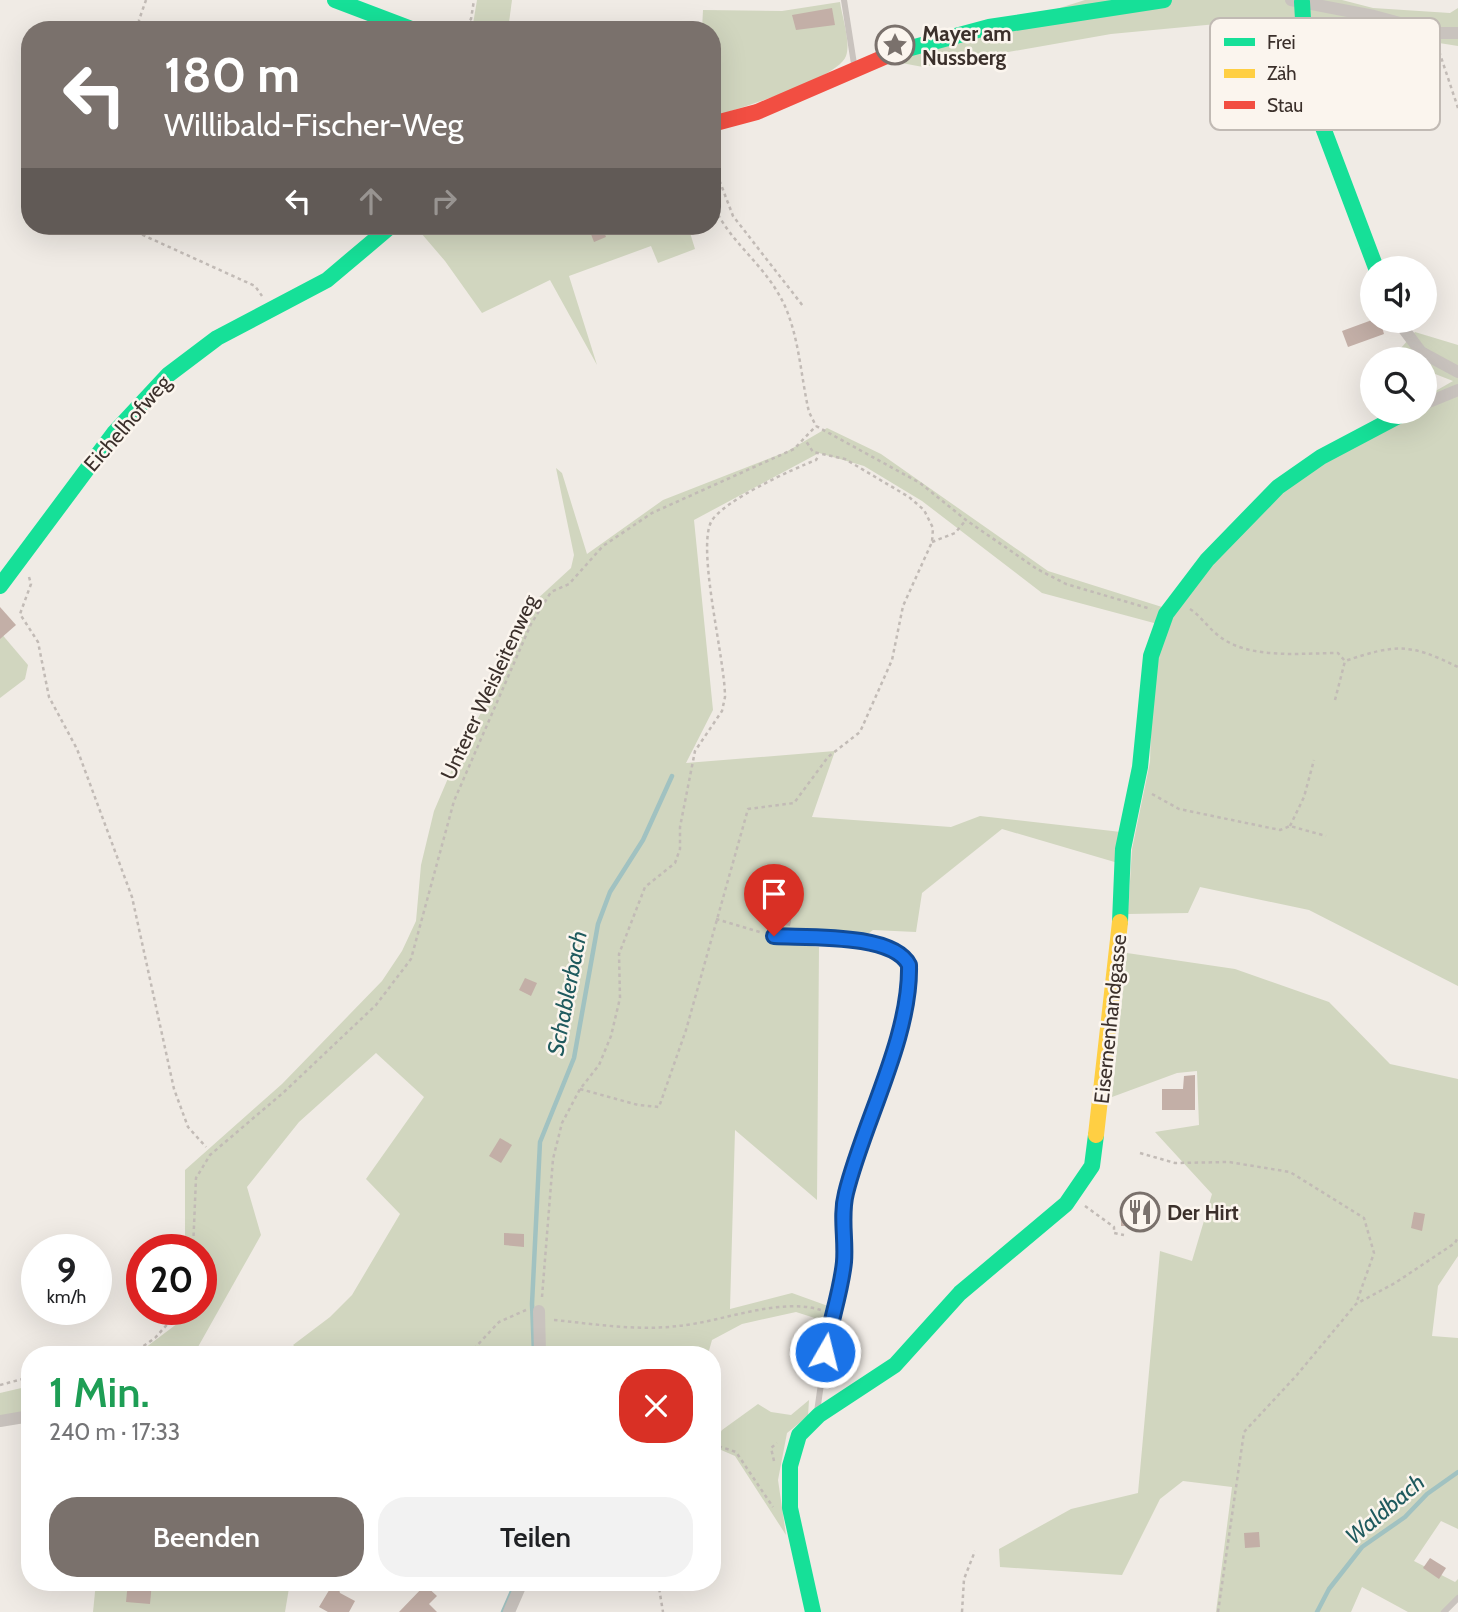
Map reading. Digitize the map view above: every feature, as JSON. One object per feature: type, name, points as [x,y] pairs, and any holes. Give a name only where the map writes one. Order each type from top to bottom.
[{"type":"street","points":[[335,0],[390,21]]},
{"type":"street","points":[[721,122],[751,114],[855,67],[923,43],[1018,22],[1164,0]]},
{"type":"street","points":[[1296,1],[1381,18]]},
{"type":"street","points":[[1440,33],[1458,33]]},
{"type":"street","points":[[1324,130],[1371,256]]},
{"type":"street","name":"Eichelhofweg","points":[[0,586],[114,433],[155,387],[203,347],[344,268],[381,235]]},
{"type":"street","points":[[1407,333],[1421,352],[1458,372]]},
{"type":"street","points":[[1437,399],[1458,390]]},
{"type":"street","name":"Eisernenhandgasse","points":[[813,1612],[794,1534],[791,1467],[797,1438],[816,1418],[894,1365],[962,1291],[1073,1198],[1092,1166],[1119,946],[1123,849],[1137,786],[1151,656],[1166,614],[1233,533],[1290,477],[1383,424]]},
{"type":"street","points":[[539,1311],[540,1346]]},
{"type":"street","points":[[0,1421],[21,1418]]},
{"type":"street","points":[[509,1612],[518,1591]]},
{"type":"lane","points":[[844,0],[855,67]]},
{"type":"lane","points":[[774,936],[867,942],[897,950],[909,965],[907,998],[899,1029],[874,1114],[846,1194],[844,1260],[831,1313],[816,1418]]},
{"type":"lane","points":[[1444,1612],[1458,1598]]},
{"type":"path","points":[[139,21],[146,0]]},
{"type":"path","points":[[469,21],[474,0]]},
{"type":"path","points":[[1440,55],[1458,108]]},
{"type":"path","points":[[721,185],[733,216],[803,306]]},
{"type":"path","points":[[721,218],[731,235],[777,291],[787,308],[806,401],[816,426],[920,483],[966,520],[1037,569],[1066,584],[1166,614]]},
{"type":"path","points":[[144,235],[255,286],[272,310]]},
{"type":"path","name":"Unterer Weisleitenweg","points":[[194,1234],[196,1178],[210,1155],[284,1092],[376,1005],[411,959],[454,801],[531,624],[551,592],[569,584],[603,546],[652,513],[794,449],[806,440],[816,426]]},
{"type":"path","points":[[580,1089],[638,1105],[659,1107],[685,1030],[748,808],[794,803],[828,757],[860,732],[892,660],[903,606],[932,542],[933,527],[924,510],[909,497],[845,459],[813,452],[806,440]]},
{"type":"path","points":[[542,1293],[553,1160],[562,1123],[580,1089],[599,1065],[611,1036],[620,998],[619,954],[645,887],[675,863],[680,849],[680,827],[695,751],[722,711],[725,697],[708,544],[711,523],[719,512],[748,493],[816,460],[819,455]]},
{"type":"path","points":[[932,542],[955,533],[966,520]]},
{"type":"path","points":[[18,563],[29,576],[31,584],[20,614],[38,642],[49,696],[77,749],[132,897],[174,1088],[188,1127],[206,1147]]},
{"type":"path","points":[[1176,599],[1219,637],[1236,646],[1271,652],[1338,653],[1345,660]]},
{"type":"path","points":[[1345,660],[1386,648],[1407,647],[1458,667]]},
{"type":"path","points":[[1335,700],[1345,660]]},
{"type":"path","points":[[1290,826],[1304,797],[1314,760]]},
{"type":"path","points":[[1137,786],[1179,809],[1280,830],[1290,826],[1326,836]]},
{"type":"path","points":[[716,919],[774,936]]},
{"type":"path","points":[[1140,1153],[1175,1163],[1229,1162],[1290,1172],[1364,1217],[1374,1253],[1356,1304],[1296,1376],[1244,1432],[1218,1612]]},
{"type":"path","points":[[1073,1198],[1114,1227],[1114,1233],[1124,1234]]},
{"type":"path","points":[[1356,1304],[1395,1283],[1455,1243],[1458,1237]]},
{"type":"path","points":[[552,1320],[635,1328],[677,1326],[788,1305],[808,1306],[831,1313]]},
{"type":"path","points":[[476,1346],[499,1322],[522,1310]]},
{"type":"path","points":[[142,1346],[167,1325]]},
{"type":"path","points":[[0,1385],[21,1379]]},
{"type":"path","points":[[721,1447],[736,1452],[777,1513]]},
{"type":"path","points":[[962,1612],[964,1579],[975,1551]]},
{"type":"path","points":[[660,1591],[663,1612]]},
{"type":"green space","points":[[477,0],[512,0],[509,21],[474,21]]},
{"type":"green space","points":[[1085,0],[1342,0],[1373,8],[1450,13],[1458,8],[1458,46],[1440,43],[1440,18],[1210,18],[1210,25],[1111,34],[923,67],[891,61]]},
{"type":"green space","points":[[840,2],[846,29],[846,56],[839,65],[807,83],[721,114],[721,21],[702,21],[703,10],[782,11]]},
{"type":"green space","points":[[423,235],[691,235],[695,249],[658,263],[651,246],[569,276],[597,365],[550,280],[482,313]]},
{"type":"green space","points":[[1414,333],[1458,345],[1458,986],[1309,910],[1200,887],[1188,913],[1128,914],[1132,849],[1150,762],[1154,623],[1042,593],[922,501],[864,466],[819,453],[694,520],[713,710],[686,763],[835,751],[812,817],[951,827],[980,816],[1121,832],[1118,863],[1002,829],[922,893],[916,932],[873,930],[865,936],[771,932],[774,942],[819,947],[817,1200],[735,1130],[730,1309],[792,1293],[828,1306],[824,1321],[796,1312],[742,1324],[712,1340],[710,1346],[294,1346],[352,1295],[400,1214],[366,1179],[424,1097],[376,1053],[299,1122],[247,1187],[261,1235],[217,1313],[217,1234],[185,1234],[185,1170],[282,1084],[382,981],[402,951],[416,921],[421,865],[434,811],[461,748],[498,683],[535,601],[571,568],[574,555],[556,468],[562,473],[587,554],[663,500],[786,452],[827,428],[881,454],[1048,571],[1162,607],[1260,497],[1377,424],[1437,424],[1437,390],[1453,381],[1437,375],[1437,347],[1402,347]]},
{"type":"green space","points":[[0,632],[28,665],[25,679],[0,698]]},
{"type":"green space","points":[[1127,953],[1235,969],[1329,1002],[1390,1064],[1458,1079],[1458,1256],[1438,1286],[1432,1336],[1458,1338],[1458,1529],[1441,1521],[1414,1561],[1455,1582],[1458,1579],[1458,1598],[1444,1612],[1408,1612],[1362,1587],[1351,1612],[1216,1612],[1232,1487],[1183,1481],[1160,1499],[1122,1575],[1000,1567],[999,1549],[1071,1509],[1138,1493],[1160,1251],[1192,1261],[1212,1194],[1155,1132],[1199,1125],[1197,1071],[1177,1073],[1112,1097]]},
{"type":"green space","points":[[175,1325],[210,1325],[199,1346],[148,1346]]},
{"type":"green space","points":[[21,1388],[21,1423],[0,1426],[0,1393]]},
{"type":"green space","points":[[809,1400],[808,1416],[787,1433],[778,1480],[786,1535],[735,1456],[721,1450],[721,1432],[758,1404],[771,1412],[791,1415]]},
{"type":"green space","points":[[95,1591],[288,1591],[285,1612],[93,1612]]},
{"type":"building","points":[[832,8],[835,25],[796,30],[792,15]]},
{"type":"building","points":[[591,235],[605,235],[606,237],[594,242]]},
{"type":"building","points":[[1360,324],[1360,333],[1384,334],[1348,347],[1342,331]]},
{"type":"building","points":[[0,607],[16,625],[0,639]]},
{"type":"building","points":[[774,908],[793,911],[790,926],[772,923]]},
{"type":"building","points":[[525,978],[537,983],[531,996],[519,990]]},
{"type":"building","points":[[1195,1075],[1195,1110],[1162,1110],[1162,1089],[1183,1089],[1184,1076]]},
{"type":"building","points":[[500,1138],[512,1145],[501,1163],[489,1156]]},
{"type":"building","name":"Der Hirt","points":[[1160,1205],[1159,1220],[1150,1221],[1150,1226],[1121,1226],[1121,1207]]},
{"type":"building","points":[[1414,1212],[1425,1214],[1422,1231],[1411,1228]]},
{"type":"building","points":[[504,1233],[524,1234],[524,1247],[504,1245]]},
{"type":"building","points":[[1259,1532],[1260,1547],[1245,1548],[1244,1533]]},
{"type":"building","points":[[1430,1558],[1446,1568],[1439,1579],[1423,1568]]},
{"type":"building","points":[[127,1591],[151,1591],[150,1604],[126,1602]]},
{"type":"building","points":[[329,1591],[339,1591],[355,1601],[349,1612],[328,1612],[319,1607]]},
{"type":"building","points":[[419,1591],[432,1591],[437,1596],[429,1604],[437,1612],[399,1612]]},
{"type":"waterway","name":"Schablerbach","points":[[534,1346],[532,1304],[540,1142],[574,1058],[598,924],[610,892],[643,840],[672,776]]},
{"type":"waterway","name":"Waldbach","points":[[1317,1612],[1329,1589],[1362,1547],[1405,1517],[1427,1494],[1458,1472]]},
{"type":"waterway","name":"Schablerbach","points":[[503,1612],[512,1591]]},
{"type":"traffic: fast","points":[[335,0],[390,21]]},
{"type":"traffic: fast","points":[[896,52],[989,27],[1164,0]]},
{"type":"traffic: fast","points":[[1302,2],[1303,18]]},
{"type":"traffic: fast","points":[[1324,130],[1371,256]]},
{"type":"traffic: fast","points":[[0,586],[114,433],[168,375],[217,338],[327,280],[380,235]]},
{"type":"traffic: fast","points":[[1120,922],[1123,849],[1140,767],[1151,656],[1166,614],[1207,560],[1278,487],[1321,457],[1383,424]]},
{"type":"traffic: fast","points":[[813,1612],[790,1508],[790,1466],[799,1435],[819,1415],[895,1365],[960,1293],[1066,1204],[1092,1166],[1096,1135]]},
{"type":"traffic: slow","points":[[1096,1135],[1120,922]]},
{"type":"traffic: jam","points":[[721,122],[757,112],[896,52]]},
{"type":"place","name":"Mayer am Nussberg","points":[[895,45]]},
{"type":"place","name":"Der Hirt","points":[[1140,1212]]},
{"type":"route","points":[[774,936],[867,942],[897,950],[909,965],[907,998],[899,1029],[843,1206],[843,1270],[831,1313],[825,1352]]}]
